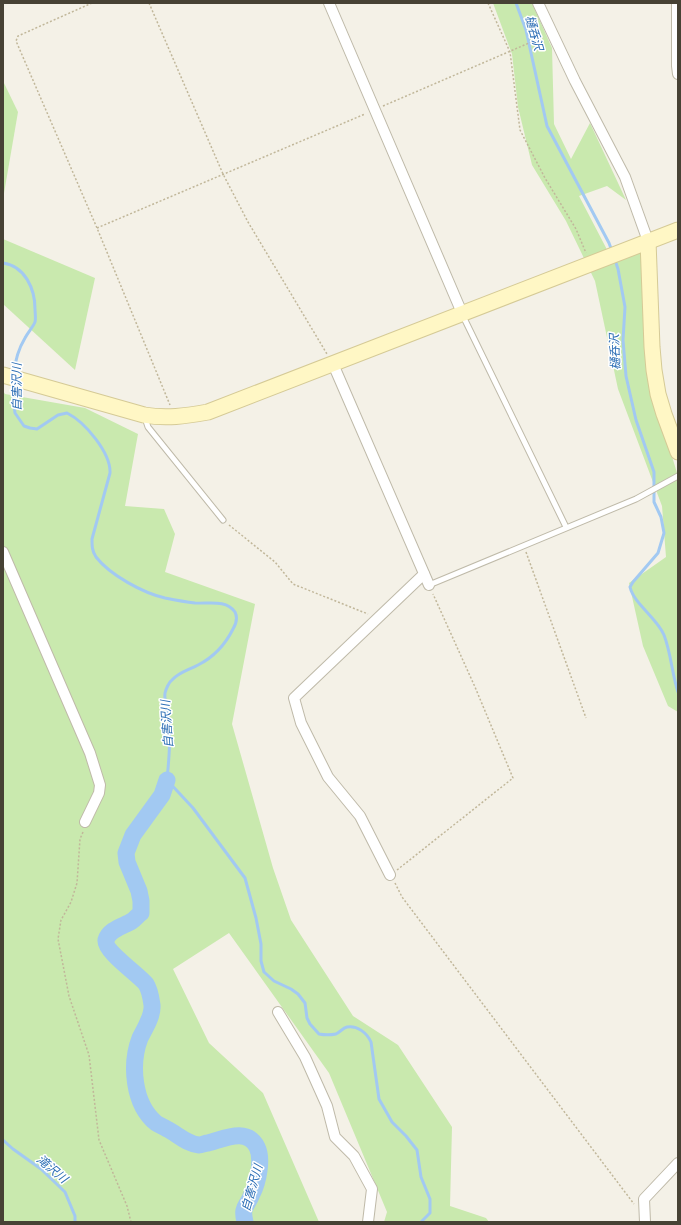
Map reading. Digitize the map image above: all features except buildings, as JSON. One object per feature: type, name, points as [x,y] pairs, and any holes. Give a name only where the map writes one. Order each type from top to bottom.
[{"type":"street","points":[[329,3],[462,313]]},
{"type":"street","points":[[538,3],[575,81],[625,177],[648,241],[654,370],[660,400],[678,452]]},
{"type":"street","points":[[677,3],[678,74]]},
{"type":"street","points":[[3,375],[158,418],[175,418],[208,412],[678,230]]},
{"type":"street","points":[[333,364],[429,585]]},
{"type":"street","points":[[3,552],[90,753],[100,784],[99,793],[85,822]]},
{"type":"street","points":[[390,875],[360,816],[328,777],[300,723],[294,698],[424,574]]},
{"type":"street","points":[[278,1012],[305,1057],[327,1106],[335,1137],[354,1156],[372,1189],[368,1222]]},
{"type":"street","points":[[644,1219],[644,1199],[678,1163]]},
{"type":"lane","points":[[462,313],[467,327],[566,527]]},
{"type":"lane","points":[[144,415],[148,427],[223,520]]},
{"type":"lane","points":[[429,585],[636,499],[678,476]]},
{"type":"path","points":[[92,3],[18,36],[16,41],[98,228],[167,394],[175,418]]},
{"type":"path","points":[[149,3],[223,174],[248,222],[333,364]]},
{"type":"path","points":[[488,3],[510,52],[520,130],[545,178],[576,229],[591,263]]},
{"type":"path","points":[[98,228],[553,33]]},
{"type":"path","points":[[223,520],[275,562],[293,584],[377,618]]},
{"type":"path","points":[[523,545],[586,718]]},
{"type":"path","points":[[429,585],[475,687],[513,778],[390,875],[402,897],[644,1219]]},
{"type":"path","points":[[85,822],[80,839],[77,883],[71,902],[61,920],[58,939],[69,996],[90,1055],[99,1140],[127,1206],[131,1222]]},
{"type":"green space","points":[[493,3],[532,3],[552,48],[554,124],[571,159],[590,123],[626,200],[607,186],[579,196],[614,263],[643,251],[644,342],[649,382],[678,476],[678,712],[668,706],[643,646],[629,583],[666,557],[662,506],[618,389],[595,281],[566,221],[532,165],[518,107],[512,54]]},
{"type":"green space","points":[[3,81],[18,112],[3,199]]},
{"type":"green space","points":[[3,239],[95,278],[75,370],[3,304]]},
{"type":"green space","points":[[3,391],[5,394],[85,408],[138,434],[125,506],[164,509],[175,534],[165,572],[255,604],[232,724],[273,868],[291,920],[353,1016],[398,1045],[452,1127],[450,1206],[486,1218],[489,1222],[384,1222],[387,1212],[329,1073],[229,933],[173,969],[209,1043],[263,1093],[319,1222],[3,1222]]},
{"type":"waterway","name":"樋呑沢","points":[[516,3],[526,30],[547,126],[612,251]]},
{"type":"waterway","name":"樋呑沢","points":[[615,260],[625,307],[623,340],[626,376],[636,420],[654,472],[654,502],[661,517],[664,533],[658,553],[630,587],[636,599],[661,629],[664,635],[678,692]]},
{"type":"waterway","name":"自害沢川","points":[[3,263],[11,265],[23,274],[31,286],[35,301],[35,322],[21,346],[16,360],[14,373]]},
{"type":"waterway","name":"自害沢川","points":[[14,383],[13,397],[15,413],[24,426],[37,429],[58,415],[67,413],[74,417],[89,431],[96,439],[106,456],[110,473],[92,539],[94,553],[102,564],[118,577],[137,588],[156,596],[192,603],[216,603],[227,605],[236,614],[235,625],[230,635],[218,650],[204,662],[178,675],[171,681],[167,688],[165,699],[168,714],[170,741],[167,780],[193,808],[245,878],[256,918],[261,944],[261,961],[264,972],[274,981],[298,994],[305,1003],[307,1018],[310,1024],[319,1034],[336,1034],[346,1028],[354,1027],[361,1030],[371,1042],[379,1099],[392,1122],[417,1150],[421,1177],[430,1199],[430,1213],[421,1222]]},
{"type":"waterway","name":"自害沢川","points":[[167,780],[162,795],[133,835],[126,853],[127,862],[139,891],[141,913],[132,921],[113,930],[106,940],[110,950],[146,984],[150,994],[152,1009],[148,1022],[140,1038],[135,1060],[138,1095],[148,1115],[156,1123],[186,1141],[195,1144],[200,1145],[228,1137],[241,1136],[247,1137],[253,1141],[257,1147],[260,1158],[258,1177],[244,1210],[245,1222]]},
{"type":"waterway","name":"滝沢川","points":[[3,1140],[41,1169],[65,1192],[75,1216],[75,1222]]}]
